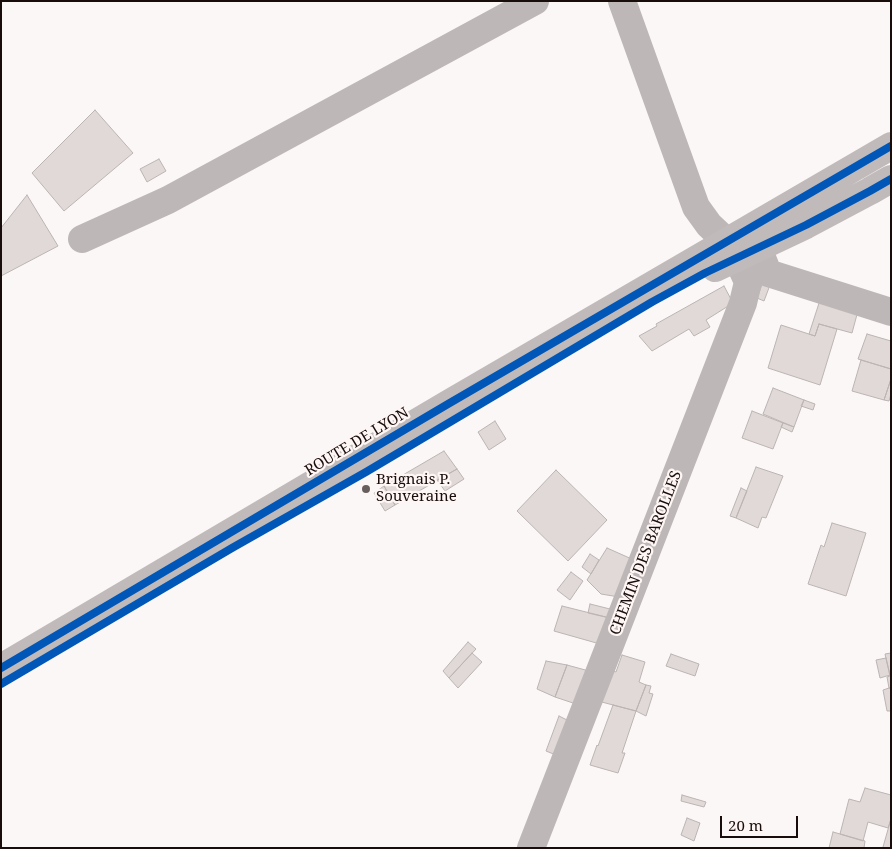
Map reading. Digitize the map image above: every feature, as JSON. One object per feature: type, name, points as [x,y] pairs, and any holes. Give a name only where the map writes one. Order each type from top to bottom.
[{"type":"main road","points":[[742,248],[792,202],[891,146]]},
{"type":"main road","points":[[742,248],[806,225],[884,185]]},
{"type":"main road","name":"ROUTE DE LYON","points":[[1,668],[448,404],[742,248]]},
{"type":"main road","name":"ROUTE DE LYON","points":[[1,684],[232,548],[366,472],[652,302],[705,273],[742,248]]},
{"type":"street","points":[[82,239],[168,200],[535,1]]},
{"type":"street","points":[[622,1],[696,207],[709,225],[742,248],[768,273],[891,312]]},
{"type":"street","name":"CHEMIN DES BAROLLES","points":[[531,848],[743,304],[748,282],[743,271],[742,248]]},
{"type":"building","points":[[95,110],[133,153],[64,211],[32,173]]},
{"type":"building","points":[[159,159],[166,171],[147,182],[140,169]]},
{"type":"building","points":[[27,195],[58,246],[1,276],[1,228]]},
{"type":"building","points":[[763,282],[770,285],[764,301],[757,298]]},
{"type":"building","points":[[724,286],[733,303],[706,320],[710,327],[694,336],[689,329],[652,351],[639,336],[657,326],[656,324]]},
{"type":"building","points":[[821,297],[859,307],[852,333],[819,324],[815,336],[809,334]]},
{"type":"building","points":[[819,324],[837,329],[820,385],[768,368],[781,325],[815,336]]},
{"type":"building","points":[[867,334],[891,341],[891,369],[858,359]]},
{"type":"building","points":[[861,360],[891,369],[891,379],[884,400],[852,391]]},
{"type":"building","points":[[891,379],[889,401],[884,400]]},
{"type":"building","points":[[773,388],[804,400],[794,427],[763,414]]},
{"type":"building","points":[[804,400],[815,404],[813,410],[801,406]]},
{"type":"building","points":[[752,411],[783,423],[773,449],[742,438]]},
{"type":"building","points":[[495,421],[506,439],[489,450],[478,432]]},
{"type":"building","points":[[783,423],[794,427],[792,432],[781,427]]},
{"type":"building","points":[[444,451],[457,469],[395,505],[384,486]]},
{"type":"building","points":[[756,467],[783,476],[766,518],[762,517],[758,528],[736,518]]},
{"type":"building","points":[[457,469],[464,479],[445,491],[437,480]]},
{"type":"building","points":[[556,470],[607,520],[568,561],[517,511]]},
{"type":"building","points":[[384,486],[395,505],[385,511],[374,493]]},
{"type":"building","points":[[741,488],[747,491],[736,518],[730,516]]},
{"type":"building","points":[[832,523],[866,533],[846,596],[808,584],[821,545],[824,547]]},
{"type":"building","points":[[607,548],[634,560],[619,597],[601,594],[587,580]]},
{"type":"building","points":[[590,554],[599,560],[591,574],[582,567]]},
{"type":"building","points":[[571,572],[583,581],[570,600],[557,590]]},
{"type":"building","points":[[590,604],[614,610],[610,618],[588,613]]},
{"type":"building","points":[[562,606],[610,618],[600,644],[554,631]]},
{"type":"building","points":[[468,642],[476,649],[449,678],[443,671]]},
{"type":"building","points":[[472,653],[482,662],[458,688],[449,678]]},
{"type":"building","points":[[891,653],[891,688],[889,688],[887,677],[890,676],[885,654]]},
{"type":"building","points":[[671,654],[699,664],[695,676],[666,666]]},
{"type":"building","points":[[622,655],[645,662],[639,682],[646,685],[636,711],[594,700],[606,668],[616,672]]},
{"type":"building","points":[[886,658],[890,675],[880,678],[876,660]]},
{"type":"building","points":[[546,661],[567,665],[555,697],[537,689]]},
{"type":"building","points":[[567,665],[589,671],[576,704],[555,697]]},
{"type":"building","points":[[646,685],[651,686],[649,693],[653,694],[646,716],[636,711]]},
{"type":"building","points":[[891,688],[891,711],[887,711],[883,690]]},
{"type":"building","points":[[613,705],[636,711],[622,753],[625,753],[618,773],[590,765]]},
{"type":"building","points":[[559,716],[569,721],[556,755],[546,751]]},
{"type":"building","points":[[865,788],[891,795],[891,819],[888,828],[868,822],[863,841],[840,834],[849,799],[860,802]]},
{"type":"building","points":[[682,795],[706,802],[704,807],[681,801]]},
{"type":"building","points":[[687,818],[700,823],[694,841],[681,835]]},
{"type":"building","points":[[891,819],[891,848],[885,848],[883,847]]},
{"type":"building","points":[[833,832],[865,841],[864,848],[829,848]]},
{"type":"cycle path","points":[[1,668],[448,404],[891,146]]},
{"type":"cycle path","points":[[1,684],[232,548],[366,472],[652,302],[705,273],[806,225],[891,179]]},
{"type":"place","name":"Brignais P. Souveraine","points":[[366,489]]}]
